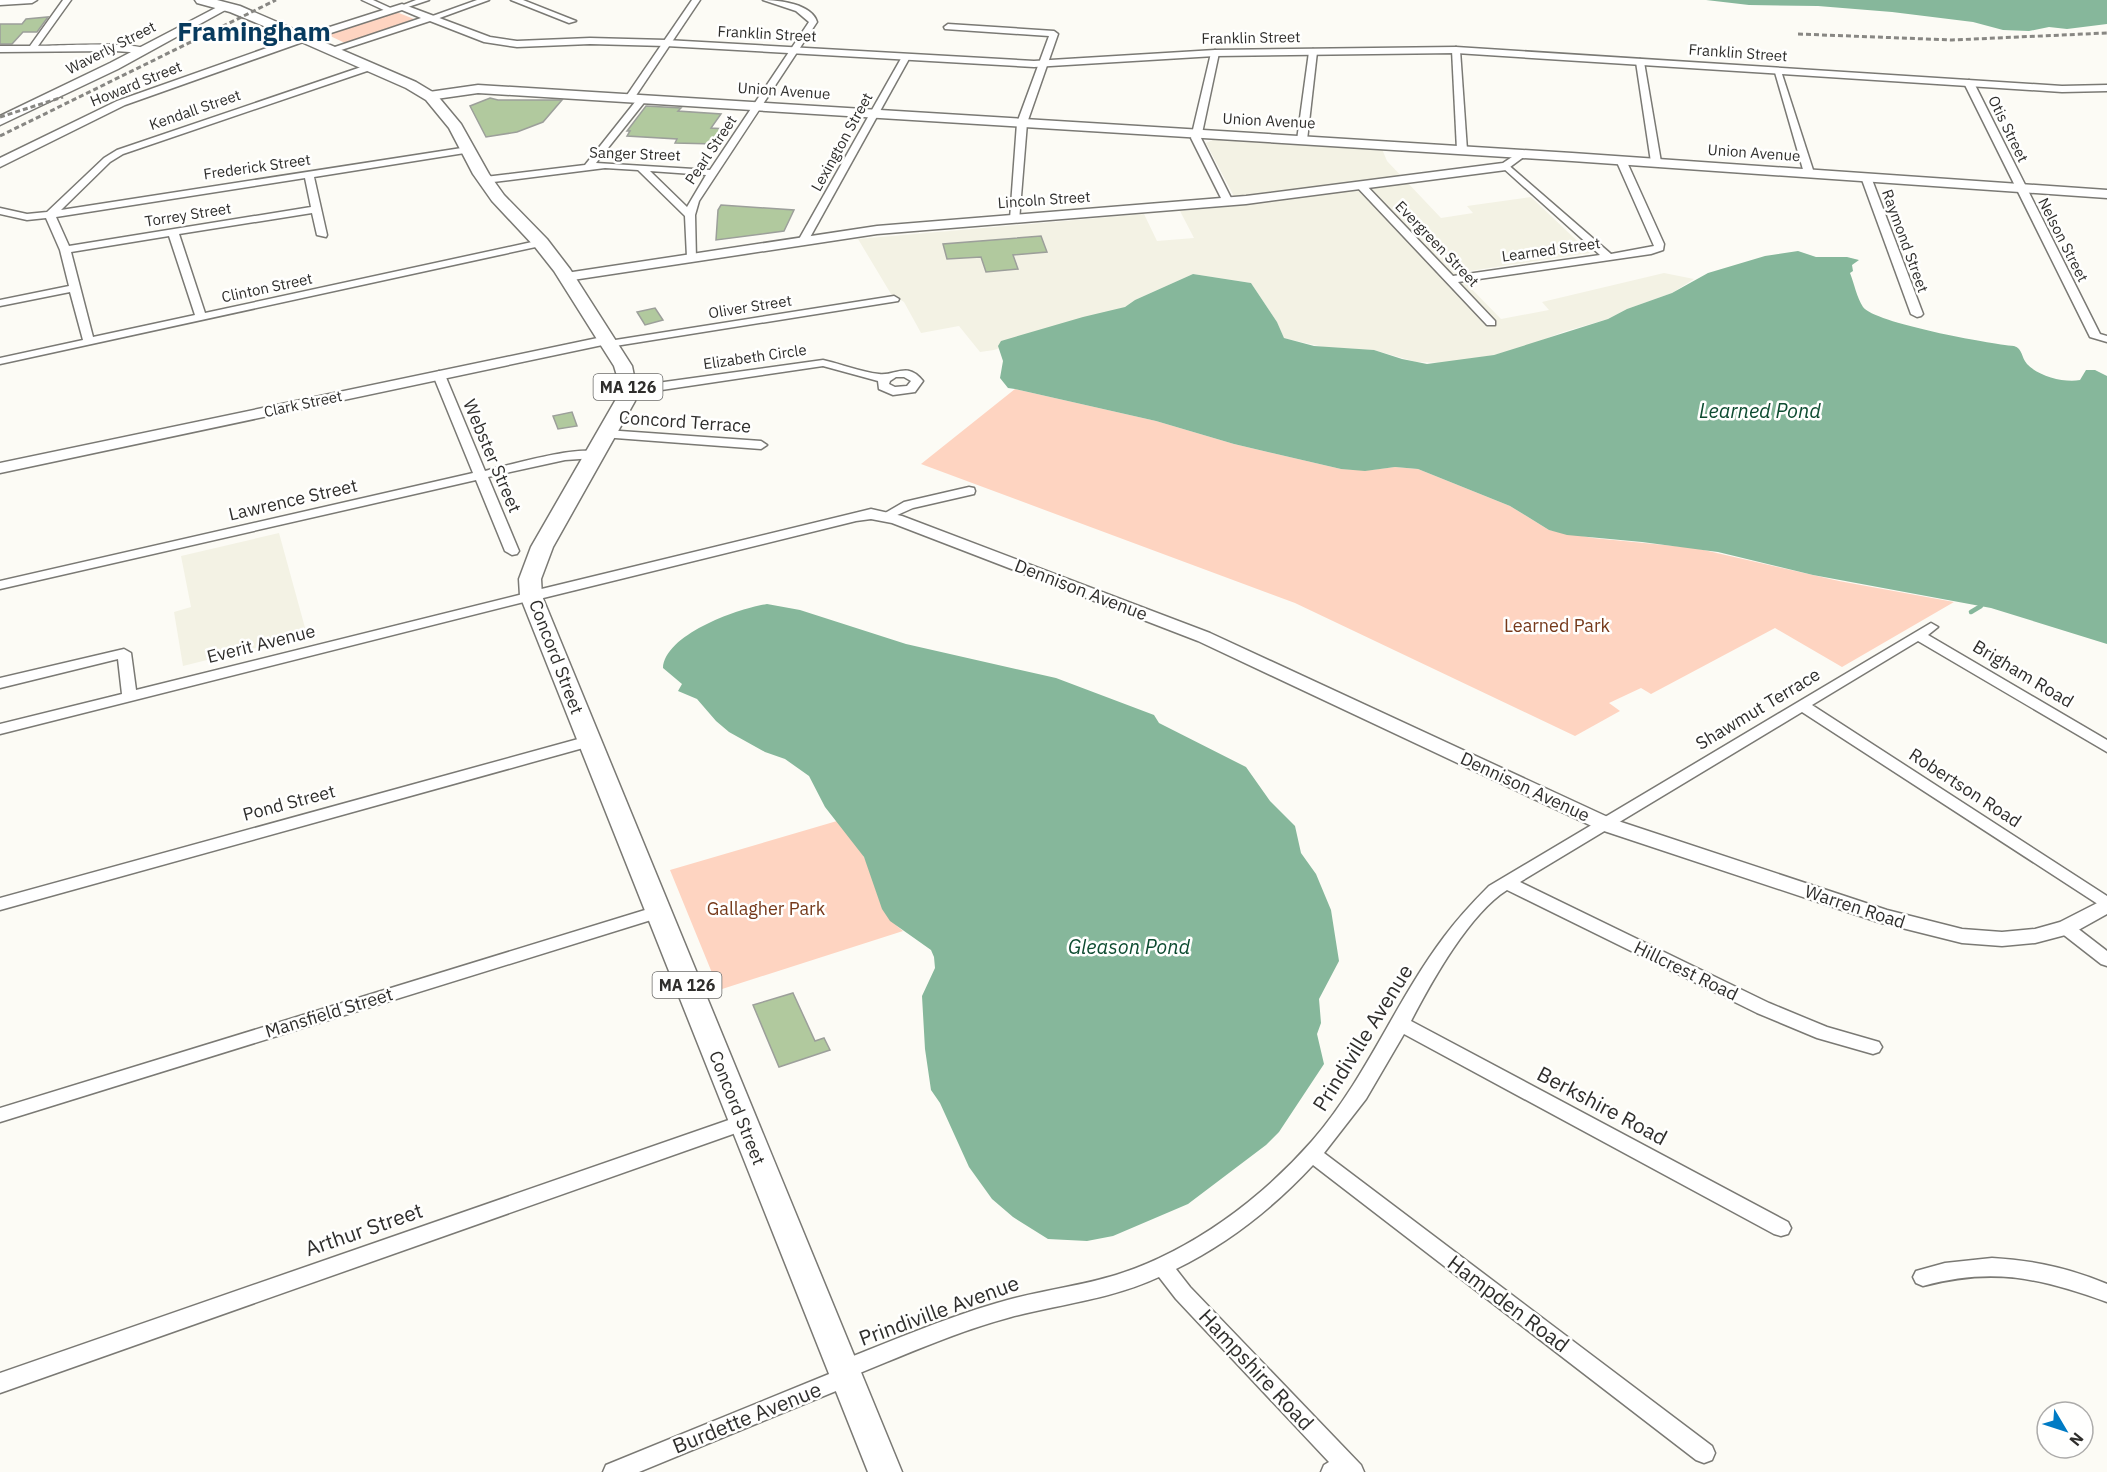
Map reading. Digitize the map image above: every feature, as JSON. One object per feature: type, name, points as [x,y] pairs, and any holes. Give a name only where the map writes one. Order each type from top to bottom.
[{"type":"main road","name":"MA 126","points":[[202,0],[231,3],[411,85],[429,96],[456,127],[485,180],[498,198],[541,243],[566,277],[623,366],[628,391]]},
{"type":"main road","name":"Waverly Street","points":[[0,122],[144,50],[231,3]]},
{"type":"main road","name":"Union Avenue","points":[[429,96],[478,88],[1656,162],[2107,194]]},
{"type":"main road","name":"Concord Street","points":[[628,391],[601,444],[542,547],[530,579],[531,596],[885,1472]]},
{"type":"street","points":[[0,2],[32,0]]},
{"type":"street","points":[[32,49],[67,0]]},
{"type":"street","points":[[366,0],[391,10]]},
{"type":"street","name":"Howard Street","points":[[0,163],[121,104],[304,38],[424,0]]},
{"type":"street","points":[[331,50],[485,0]]},
{"type":"street","points":[[515,0],[573,21]]},
{"type":"street","points":[[589,166],[636,99],[666,43],[696,0]]},
{"type":"street","name":"Pearl Street","points":[[692,257],[690,215],[694,201],[812,27],[813,19],[799,9],[767,0]]},
{"type":"street","name":"Franklin Street","points":[[402,7],[481,37],[502,42],[666,43],[1044,64],[1215,53],[1456,50],[2062,89],[2106,89]]},
{"type":"street","points":[[948,27],[1054,34],[1022,123],[1015,219]]},
{"type":"street","points":[[0,50],[119,48],[144,50]]},
{"type":"street","points":[[1456,50],[1462,150]]},
{"type":"street","points":[[1302,140],[1313,52]]},
{"type":"street","points":[[1215,53],[1196,133],[1197,143],[1228,202]]},
{"type":"street","name":"Lexington Street","points":[[803,241],[906,57]]},
{"type":"street","points":[[1640,62],[1656,162]]},
{"type":"street","name":"Kendall Street","points":[[50,215],[107,160],[120,152],[370,67]]},
{"type":"street","points":[[1778,71],[1809,173]]},
{"type":"street","name":"Otis Street","points":[[1969,83],[2020,188]]},
{"type":"street","name":"Frederick Street","points":[[0,211],[27,217],[50,215],[468,150]]},
{"type":"street","points":[[1521,154],[1506,166],[1608,257]]},
{"type":"street","name":"Learned Street","points":[[1451,280],[1659,248],[1659,243],[1621,160]]},
{"type":"street","name":"Sanger Street","points":[[485,180],[589,166],[640,167],[713,173]]},
{"type":"street","name":"Lincoln Street","points":[[566,277],[897,228],[1228,202],[1506,166]]},
{"type":"street","points":[[640,167],[690,215]]},
{"type":"street","points":[[309,174],[322,235]]},
{"type":"street","name":"Raymond Street","points":[[1866,177],[1917,314]]},
{"type":"street","name":"Evergreen Street","points":[[1361,186],[1491,323]]},
{"type":"street","name":"Nelson Street","points":[[2020,188],[2101,338]]},
{"type":"street","name":"Torrey Street","points":[[65,250],[315,209]]},
{"type":"street","points":[[50,215],[65,250],[88,342]]},
{"type":"street","points":[[172,232],[201,318]]},
{"type":"street","name":"Clinton Street","points":[[0,361],[541,243]]},
{"type":"street","points":[[0,303],[74,288]]},
{"type":"street","name":"Oliver Street","points":[[608,342],[894,299]]},
{"type":"street","name":"Clark Street","points":[[0,468],[439,375],[608,342]]},
{"type":"street","name":"Elizabeth Circle","points":[[628,391],[823,363],[884,379]]},
{"type":"street","name":"Webster Street","points":[[439,375],[512,551]]},
{"type":"street","name":"Lawrence Street","points":[[0,585],[482,476],[566,456],[601,444]]},
{"type":"street","name":"Concord Terrace","points":[[601,444],[761,445]]},
{"type":"street","points":[[886,516],[909,506],[969,491]]},
{"type":"street","name":"Dennison Avenue","points":[[531,596],[856,516],[871,514],[886,516],[1204,637],[1605,824]]},
{"type":"street","name":"Everit Avenue","points":[[0,729],[531,596]]},
{"type":"street","name":"Shawmut Terrace","points":[[1605,824],[1925,631]]},
{"type":"street","name":"Brigham Road","points":[[1925,631],[2107,747]]},
{"type":"street","points":[[0,683],[124,653],[130,696]]},
{"type":"street","name":"Robertson Road","points":[[1802,705],[2107,904]]},
{"type":"street","name":"Pond Street","points":[[0,904],[589,741]]},
{"type":"street","name":"Prindiville Avenue","points":[[845,1374],[994,1312],[1114,1284],[1162,1266],[1214,1236],[1255,1206],[1312,1154],[1363,1088],[1444,952],[1485,899],[1505,882],[1605,824]]},
{"type":"street","name":"Warren Road","points":[[1605,824],[1884,916],[1938,932],[1962,936],[2002,939],[2035,936],[2066,928],[2107,904]]},
{"type":"street","name":"Hillcrest Road","points":[[1505,882],[1763,1008],[1822,1033],[1873,1047]]},
{"type":"street","name":"Mansfield Street","points":[[0,1115],[657,912]]},
{"type":"street","points":[[2066,928],[2107,960]]},
{"type":"street","name":"Berkshire Road","points":[[1401,1024],[1781,1228]]},
{"type":"street","name":"Arthur Street","points":[[0,1383],[743,1123]]},
{"type":"street","name":"Hampden Road","points":[[1312,1154],[1704,1453]]},
{"type":"street","name":"Hampshire Road","points":[[1162,1266],[1183,1293],[1343,1469]]},
{"type":"street","points":[[1923,1277],[1959,1268],[1991,1267],[2059,1276],[2107,1293]]},
{"type":"street","name":"Burdette Avenue","points":[[614,1472],[845,1374]]},
{"type":"shaded area","points":[[1215,139],[1382,149],[1387,161],[1441,218],[1473,213],[1467,206],[1531,197],[1590,253],[1456,273],[1501,319],[1549,310],[1542,302],[1664,273],[1694,279],[1672,293],[1627,309],[1608,319],[1563,332],[1525,347],[1494,355],[1444,363],[1416,362],[1374,350],[1323,347],[1284,338],[1277,322],[1251,283],[1193,274],[1135,300],[1125,307],[994,350],[980,352],[959,326],[921,333],[904,302],[891,294],[858,239],[1144,214],[1157,241],[1194,238],[1180,211],[1239,206],[1206,143]]},
{"type":"shaded area","points":[[279,533],[307,635],[183,666],[174,612],[191,607],[181,556]]},
{"type":"green space","points":[[392,13],[399,13],[414,19],[345,43],[326,34]]},
{"type":"green space","name":"Learned Park","points":[[1015,389],[1156,421],[1234,444],[1341,469],[1370,470],[1395,467],[1418,469],[1510,506],[1549,530],[1593,538],[1695,548],[1839,581],[1954,602],[1842,667],[1775,628],[1651,694],[1641,688],[1609,703],[1620,711],[1575,736],[1295,603],[921,464]]},
{"type":"green space","name":"Gallagher Park","points":[[837,821],[865,859],[879,898],[888,915],[903,931],[719,990],[670,870]]},
{"type":"water","points":[[1706,0],[2107,0],[2107,24],[2067,29],[2049,27],[2029,31],[2003,30],[1973,22],[1892,12],[1818,6],[1749,5]]},
{"type":"water","name":"Learned Pond","points":[[1798,251],[1816,257],[1847,257],[1859,260],[1852,265],[1853,271],[1850,273],[1857,295],[1863,307],[1888,320],[1934,332],[2014,346],[2019,349],[2027,364],[2052,378],[2080,380],[2086,370],[2095,370],[2107,376],[2107,644],[1991,608],[1813,575],[1718,552],[1567,535],[1549,530],[1510,506],[1418,469],[1395,467],[1365,471],[1341,469],[1234,444],[1156,421],[1008,388],[1000,378],[1003,361],[998,346],[1001,341],[1125,307],[1135,300],[1193,274],[1251,283],[1277,322],[1284,338],[1314,346],[1374,350],[1427,364],[1494,355],[1608,319],[1627,309],[1672,293],[1708,273],[1765,256]]},
{"type":"water","name":"Gleason Pond","points":[[767,604],[800,610],[906,644],[1056,678],[1154,715],[1159,723],[1246,767],[1270,801],[1295,826],[1301,853],[1316,874],[1331,910],[1339,961],[1319,999],[1321,1023],[1317,1034],[1324,1064],[1279,1132],[1266,1145],[1188,1204],[1113,1236],[1087,1241],[1048,1239],[1013,1217],[992,1199],[969,1167],[940,1103],[931,1090],[925,1049],[922,996],[935,968],[931,950],[890,921],[882,909],[864,857],[825,807],[809,776],[785,759],[765,752],[729,732],[697,699],[678,691],[682,684],[663,668],[667,656],[676,644],[689,634],[722,617]]},
{"type":"building","points":[[48,17],[37,32],[23,32],[12,44],[0,44],[0,24],[22,24],[26,19]]},
{"type":"building","points":[[490,98],[562,100],[543,122],[517,132],[486,137],[470,106]]},
{"type":"building","points":[[646,106],[721,114],[711,128],[726,129],[715,144],[675,143],[677,139],[627,136],[630,131],[627,131]]},
{"type":"building","points":[[721,205],[794,210],[784,231],[716,240],[718,210]]},
{"type":"building","points":[[1041,236],[1047,252],[1013,255],[1018,269],[986,272],[981,257],[947,259],[943,244]]},
{"type":"building","points":[[655,308],[663,320],[645,325],[637,312]]},
{"type":"building","points":[[572,412],[577,426],[558,429],[553,416]]},
{"type":"building","points":[[793,993],[815,1041],[824,1038],[830,1050],[779,1067],[753,1005]]},
{"type":"waterway","points":[[1971,612],[1981,606]]},
{"type":"railway","points":[[0,136],[276,0]]},
{"type":"railway","points":[[1798,34],[1952,40],[2107,33]]},
{"type":"railway","points":[[0,117],[63,97]]},
{"type":"district","name":"Framingham","points":[[254,32]]}]
